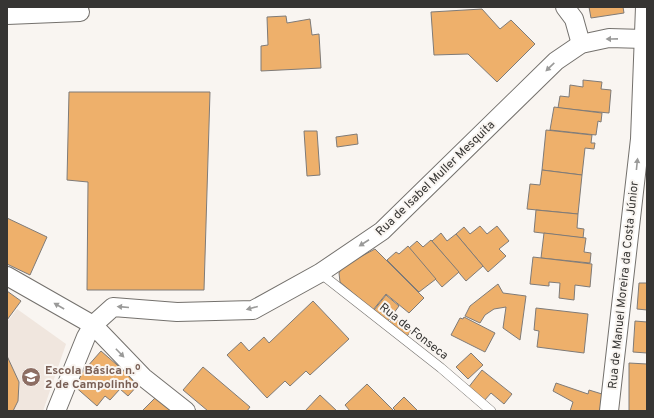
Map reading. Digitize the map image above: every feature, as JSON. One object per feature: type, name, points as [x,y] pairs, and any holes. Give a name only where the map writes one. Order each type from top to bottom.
[{"type":"street","points":[[565,7],[574,20],[581,44],[608,38],[644,40]]},
{"type":"street","name":"Rua de Manuel Moreira da Costa Júnior","points":[[609,411],[640,139],[645,7]]},
{"type":"street","points":[[7,15],[80,12]]},
{"type":"street","name":"Rua de Isabel Muller Mesquita","points":[[56,411],[72,368],[86,337],[93,325],[113,307],[177,312],[253,310],[320,273],[382,231],[556,61],[581,44]]},
{"type":"street","points":[[7,276],[93,325],[143,377],[186,411]]},
{"type":"lane","name":"Rua de Fonseca","points":[[320,273],[441,368],[490,411]]},
{"type":"shaded area","name":"Escola Básica n.º 2 de Campolinho","points":[[17,309],[66,344],[43,411],[7,411],[7,322]]},
{"type":"building","points":[[589,7],[623,7],[624,13],[591,18]]},
{"type":"building","points":[[482,9],[500,29],[511,20],[535,44],[497,82],[468,54],[434,55],[431,12]]},
{"type":"building","points":[[286,16],[287,23],[310,19],[312,35],[319,34],[321,68],[261,71],[261,46],[268,45],[267,17]]},
{"type":"building","points":[[583,80],[602,82],[601,89],[611,90],[609,113],[558,108],[560,96],[569,97],[570,85],[583,87]]},
{"type":"building","points":[[69,92],[210,92],[204,290],[87,290],[88,182],[67,180]]},
{"type":"building","points":[[554,107],[602,113],[601,122],[598,121],[596,135],[550,130]]},
{"type":"building","points":[[546,130],[592,135],[591,143],[595,143],[594,149],[585,148],[582,175],[542,170]]},
{"type":"building","points":[[304,131],[317,131],[320,175],[307,176]]},
{"type":"building","points":[[357,134],[358,144],[337,147],[336,137]]},
{"type":"building","points":[[542,170],[582,175],[578,214],[527,209],[530,184],[540,185]]},
{"type":"building","points":[[536,210],[578,214],[577,228],[584,229],[583,238],[534,232]]},
{"type":"building","points":[[7,218],[47,237],[30,275],[7,264]]},
{"type":"building","points":[[480,226],[487,234],[497,226],[509,241],[499,249],[506,256],[488,272],[456,234],[464,227],[470,234]]},
{"type":"building","points":[[441,233],[447,241],[456,234],[483,266],[466,281],[432,241]]},
{"type":"building","points":[[544,233],[586,238],[584,252],[591,253],[590,263],[541,258]]},
{"type":"building","points":[[431,240],[459,272],[442,287],[409,248],[417,241],[423,247]]},
{"type":"building","points":[[408,246],[436,279],[419,292],[387,260],[396,252],[399,254]]},
{"type":"building","points":[[375,249],[424,298],[409,313],[386,294],[373,310],[340,282],[339,273],[341,269],[347,264]]},
{"type":"building","points":[[533,257],[592,264],[590,287],[575,285],[574,300],[559,298],[560,283],[549,282],[549,286],[530,284]]},
{"type":"building","points":[[639,283],[647,283],[647,310],[637,309]]},
{"type":"building","points":[[498,284],[503,293],[526,296],[520,340],[503,328],[506,307],[494,309],[485,315],[480,323],[465,316],[470,306]]},
{"type":"building","points":[[7,291],[21,301],[7,320]]},
{"type":"building","points":[[386,295],[399,306],[388,321],[374,310]]},
{"type":"building","points":[[313,301],[349,339],[310,375],[306,371],[290,386],[285,381],[267,398],[227,355],[241,342],[249,351],[264,337],[269,343]]},
{"type":"building","points":[[536,308],[588,314],[584,353],[537,347],[539,331],[534,330]]},
{"type":"building","points":[[394,317],[411,331],[407,336],[389,322]]},
{"type":"building","points":[[464,317],[495,333],[485,352],[451,335],[460,318],[463,319]]},
{"type":"building","points":[[635,321],[647,322],[647,353],[633,352]]},
{"type":"building","points":[[101,351],[139,384],[128,396],[120,389],[110,400],[105,396],[97,406],[72,384]]},
{"type":"building","points":[[471,353],[483,365],[468,379],[456,367]]},
{"type":"building","points":[[7,356],[19,382],[18,401],[13,411],[7,411]]},
{"type":"building","points":[[629,363],[647,364],[647,411],[629,411]]},
{"type":"building","points":[[203,367],[250,407],[247,411],[208,411],[183,390]]},
{"type":"building","points":[[482,370],[512,394],[504,404],[491,393],[484,401],[468,388]]},
{"type":"building","points":[[556,383],[588,394],[589,390],[602,394],[600,411],[570,411],[573,402],[553,391]]},
{"type":"building","points":[[367,384],[394,411],[350,411],[345,405]]},
{"type":"building","points":[[320,395],[337,411],[305,411]]},
{"type":"building","points":[[157,396],[172,411],[142,411]]},
{"type":"building","points":[[404,397],[418,411],[396,411],[393,408]]},
{"type":"place","name":"Escola Básica n.º 2 de Campolinho","points":[[31,377]]}]
